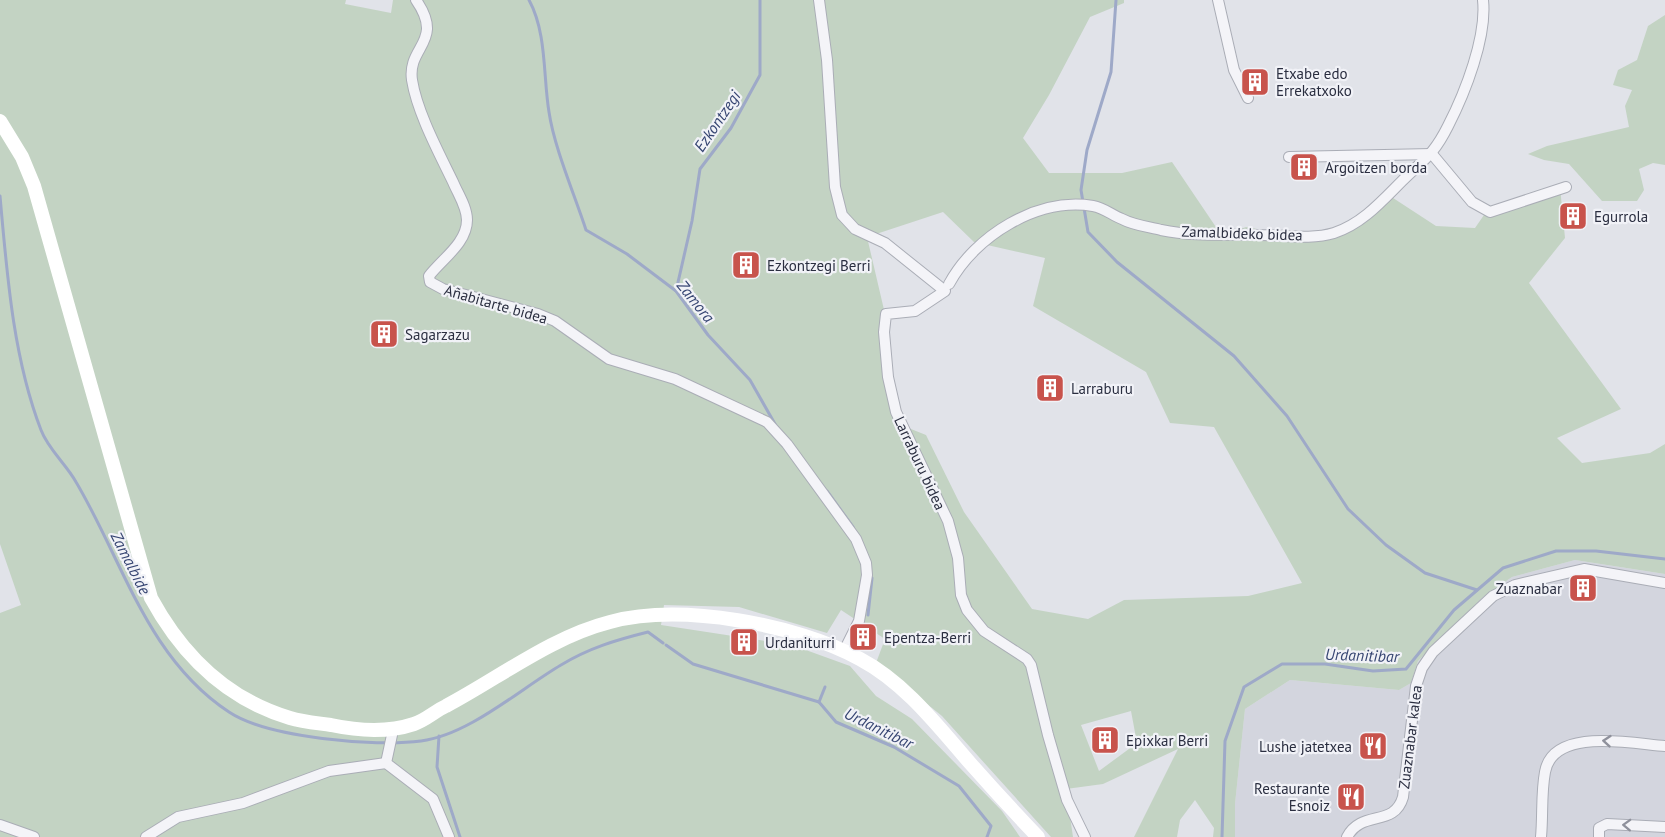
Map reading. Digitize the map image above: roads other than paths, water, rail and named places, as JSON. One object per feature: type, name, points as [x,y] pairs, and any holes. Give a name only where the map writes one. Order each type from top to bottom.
[{"type":"main road","points":[[0,121],[22,157],[34,186],[151,598],[164,621],[202,668],[239,696],[291,718],[343,729],[392,735],[415,723],[431,711],[558,643],[610,622],[682,614],[711,615],[779,630],[844,651],[885,674],[910,696],[1038,837]]},
{"type":"main road","points":[[332,725],[376,723],[431,711]]},
{"type":"main road","points":[[376,723],[392,735]]},
{"type":"street","name":"Añabitarte bidea","points":[[416,0],[425,15],[428,29],[412,69],[412,80],[418,100],[462,202],[467,221],[465,233],[429,276],[430,282],[442,289],[538,314],[555,321],[609,359],[675,379],[767,422],[787,444],[856,539],[866,562],[867,575],[859,621],[844,651]]},
{"type":"street","name":"Larraburu bidea","points":[[819,0],[827,60],[835,187],[842,215],[855,229],[885,243],[945,291],[915,311],[886,314],[884,332],[888,377],[896,412],[948,521],[958,558],[961,595],[967,610],[984,631],[1018,652],[1031,665],[1067,800],[1085,837]]},
{"type":"street","points":[[1218,0],[1234,70],[1248,98]]},
{"type":"street","name":"Zamalbideko bidea","points":[[949,284],[964,261],[992,235],[1036,213],[1064,206],[1095,207],[1124,220],[1196,235],[1333,233],[1359,221],[1432,154],[1453,116],[1468,73],[1484,22],[1483,0]]},
{"type":"street","points":[[1289,157],[1432,154],[1472,202],[1490,212],[1566,187]]},
{"type":"street","name":"Zuaznabar kalea","points":[[1347,837],[1355,825],[1366,819],[1386,817],[1395,811],[1403,797],[1416,686],[1422,668],[1433,652],[1493,596],[1515,585],[1584,569],[1665,583]]},
{"type":"street","points":[[387,759],[392,735]]},
{"type":"street","points":[[1541,837],[1545,770],[1552,757],[1570,745],[1591,740],[1665,746]]},
{"type":"street","points":[[146,837],[178,816],[252,800],[329,771],[387,759]]},
{"type":"street","points":[[387,759],[433,799],[449,837]]},
{"type":"street","points":[[1599,837],[1599,828],[1607,824],[1665,827]]},
{"type":"street","points":[[0,825],[34,837]]},
{"type":"waterway","name":"Zamora","points":[[529,0],[542,40],[552,126],[586,230],[627,254],[676,291],[708,335],[750,380],[775,424]]},
{"type":"waterway","name":"Ezkontzegi","points":[[676,291],[692,221],[700,169],[731,128],[760,75],[760,0]]},
{"type":"waterway","points":[[1116,0],[1111,72],[1087,150],[1081,190],[1088,232],[1117,262],[1234,356],[1287,416],[1348,509],[1386,545],[1425,573],[1477,590]]},
{"type":"waterway","name":"Zamalbide","points":[[0,196],[9,285],[18,344],[31,402],[41,430],[93,512],[139,606],[157,636],[177,664],[201,690],[229,712],[247,721],[295,734],[377,743],[421,741],[439,737],[476,721],[561,665],[592,649],[648,632],[663,643]]},
{"type":"waterway","name":"Zamora","points":[[827,491],[853,527]]},
{"type":"waterway","name":"Urdanitibar","points":[[1222,837],[1225,741],[1244,687],[1282,664],[1325,664],[1373,671],[1406,669],[1454,610],[1503,568],[1556,551],[1596,551],[1665,559]]},
{"type":"waterway","name":"Zamora","points":[[868,615],[872,578]]},
{"type":"waterway","name":"Urdanitibar","points":[[666,645],[693,664],[819,702],[836,722],[894,747],[959,786],[991,826],[987,837]]},
{"type":"waterway","points":[[819,702],[825,687]]},
{"type":"waterway","points":[[439,736],[437,767],[460,837]]},
{"type":"place","name":"Etxabe edo Errekatxoko","points":[[1255,82]]},
{"type":"place","name":"Argoitzen borda","points":[[1304,167]]},
{"type":"place","name":"Egurrola","points":[[1573,216]]},
{"type":"place","name":"Ezkontzegi Berri","points":[[746,265]]},
{"type":"place","name":"Sagarzazu","points":[[384,334]]},
{"type":"place","name":"Larraburu","points":[[1050,388]]},
{"type":"place","name":"Zuaznabar","points":[[1583,588]]},
{"type":"place","name":"Epentza-Berri","points":[[863,637]]},
{"type":"place","name":"Urdaniturri","points":[[744,642]]},
{"type":"place","name":"Epixkar Berri","points":[[1105,740]]},
{"type":"place","name":"Lushe jatetxea","points":[[1373,746]]},
{"type":"place","name":"Restaurante Esnoiz","points":[[1351,797]]}]
